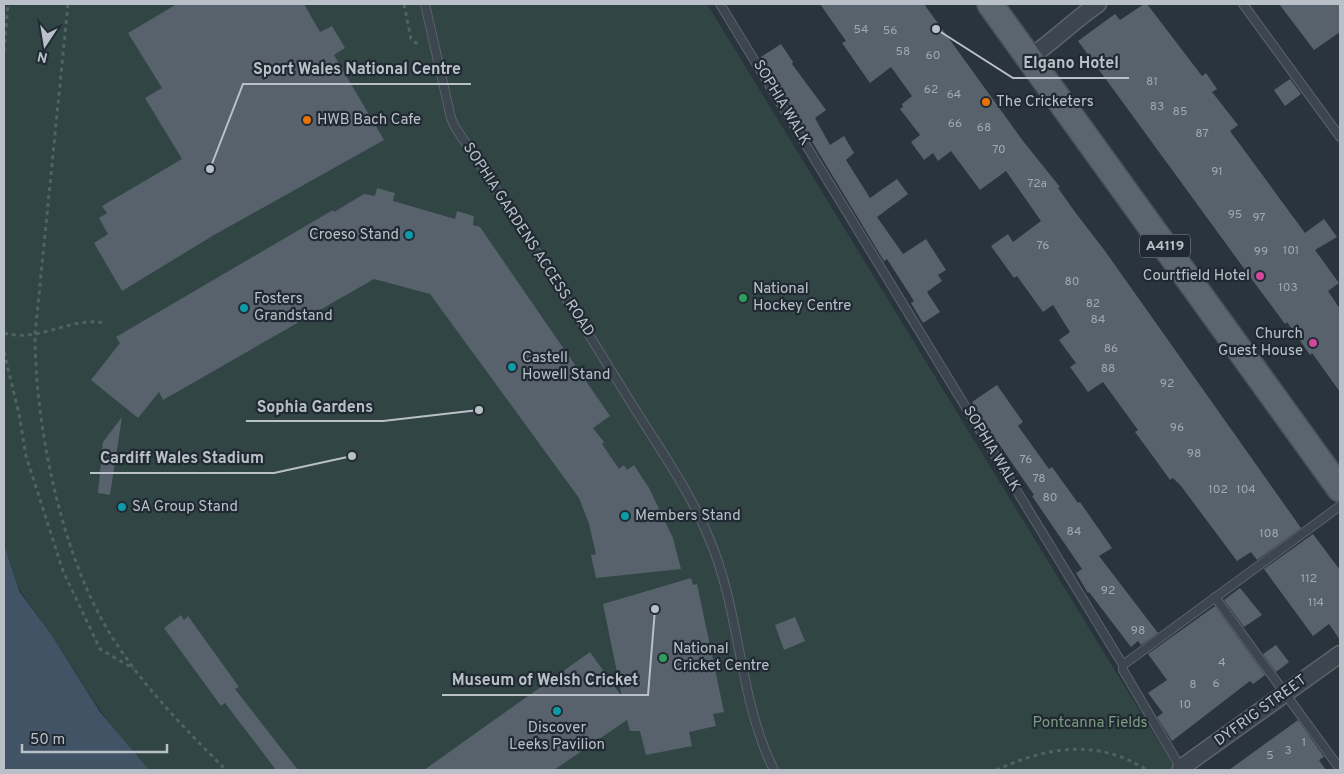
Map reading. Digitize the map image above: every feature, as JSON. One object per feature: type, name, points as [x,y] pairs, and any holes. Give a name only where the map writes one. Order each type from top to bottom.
[{"type":"main road","name":"A4119","points":[[990,4],[1340,489]]},
{"type":"street","points":[[1029,58],[1062,34],[1068,25],[1098,4]]},
{"type":"street","name":"DYFRIG STREET","points":[[1182,769],[1340,654]]},
{"type":"lane","name":"SOPHIA GARDENS ACCESS ROAD","points":[[425,4],[450,118],[454,127],[610,368],[682,486],[709,536],[726,583],[752,704],[764,745],[774,770]]},
{"type":"lane","name":"SOPHIA WALK","points":[[720,4],[1123,665],[1123,670],[1182,769]]},
{"type":"lane","points":[[1243,4],[1340,138]]},
{"type":"lane","points":[[1123,665],[1340,506]]},
{"type":"lane","points":[[1215,597],[1340,769]]},
{"type":"path","points":[[4,51],[8,4]]},
{"type":"path","points":[[68,4],[35,335],[39,410],[62,516],[87,589],[101,618],[135,669],[182,724],[226,770]]},
{"type":"path","points":[[404,4],[411,39],[416,43],[424,42]]},
{"type":"path","points":[[4,333],[14,336],[35,335],[91,320],[106,323]]},
{"type":"path","points":[[4,352],[20,414],[26,456],[63,571],[100,649],[135,669]]},
{"type":"path","points":[[996,770],[1037,754],[1077,748],[1101,751],[1121,757],[1148,770]]},
{"type":"green space","name":"Pontcanna Fields","points":[[4,4],[707,4],[1176,770],[149,770],[109,722],[4,565]]},
{"type":"water","points":[[4,545],[19,591],[51,634],[100,712],[149,770],[7,770],[4,766]]},
{"type":"building","points":[[177,4],[304,4],[320,32],[332,26],[345,48],[334,55],[384,140],[214,235],[122,291],[94,243],[108,234],[99,218],[107,213],[102,206],[182,159],[145,98],[162,88],[128,33]]},
{"type":"building","points":[[820,4],[924,4],[1023,141],[1060,187],[1058,188],[1105,251],[1301,528],[1257,560],[1251,552],[1237,561],[1181,486],[1173,478],[1170,480],[1135,432],[1138,430],[1103,382],[1088,392],[1070,367],[1076,363],[1059,340],[1070,332],[1053,305],[1043,312],[1017,276],[1014,278],[991,246],[1008,234],[1013,242],[1041,221],[1006,171],[980,190],[951,151],[938,161],[933,153],[924,160],[911,142],[920,135],[900,109],[903,107],[902,104],[912,96],[891,67],[870,83],[842,43],[846,41]]},
{"type":"building","points":[[1144,4],[1147,4],[1202,76],[1206,73],[1217,89],[1212,92],[1238,125],[1230,131],[1305,233],[1324,219],[1337,237],[1315,250],[1339,283],[1328,291],[1340,309],[1340,392],[1312,353],[1310,355],[1287,322],[1285,324],[1078,41],[1115,14],[1120,20]]},
{"type":"building","points":[[1279,4],[1340,4],[1340,32],[1314,50]]},
{"type":"building","points":[[781,44],[793,62],[792,64],[826,110],[815,118],[830,145],[844,136],[854,153],[846,160],[870,198],[897,179],[908,194],[877,217],[903,254],[926,239],[946,270],[938,275],[942,281],[927,292],[940,312],[923,323],[911,303],[914,301],[887,259],[884,261],[761,57]]},
{"type":"building","points":[[1290,79],[1301,94],[1285,106],[1274,90]]},
{"type":"building","points":[[377,188],[395,193],[393,201],[455,219],[457,211],[474,216],[473,225],[480,227],[610,416],[593,428],[604,442],[602,444],[619,469],[624,465],[627,470],[634,465],[649,488],[673,538],[681,569],[596,578],[591,555],[596,554],[589,524],[579,498],[430,294],[374,279],[163,400],[159,392],[138,418],[91,380],[120,343],[116,337],[333,210],[334,212],[364,194],[375,196]]},
{"type":"building","points":[[997,385],[1023,422],[1018,426],[1049,469],[1052,467],[1078,503],[1080,502],[1112,548],[1099,556],[1158,633],[1141,645],[1138,641],[1131,647],[1088,593],[1076,573],[1082,569],[1032,496],[1034,495],[996,442],[972,402]]},
{"type":"building","points":[[122,417],[110,495],[98,493],[103,442]]},
{"type":"building","points":[[1313,534],[1340,570],[1340,640],[1329,624],[1313,636],[1264,569]]},
{"type":"building","points":[[691,578],[693,585],[697,584],[724,712],[713,714],[716,726],[689,732],[692,746],[646,755],[640,731],[630,731],[627,720],[554,770],[424,770],[590,652],[622,697],[603,604]]},
{"type":"building","points":[[1240,588],[1262,615],[1244,627],[1224,600]]},
{"type":"building","points":[[1215,606],[1265,675],[1253,684],[1250,681],[1172,741],[1157,717],[1163,713],[1148,693],[1167,680],[1148,654]]},
{"type":"building","points":[[181,615],[184,620],[188,616],[239,687],[235,689],[298,770],[276,770],[225,703],[221,706],[164,628]]},
{"type":"building","points":[[795,617],[805,641],[784,650],[775,625]]},
{"type":"building","points":[[1276,645],[1289,662],[1276,672],[1263,654]]},
{"type":"building","points":[[1298,720],[1324,757],[1319,760],[1326,770],[1229,770]]},
{"type":"place","name":"Elgano Hotel","points":[[936,29]]},
{"type":"place","name":"The Cricketers","points":[[986,102]]},
{"type":"place","name":"HWB Bach Cafe","points":[[307,120]]},
{"type":"place","name":"Sport Wales National Centre","points":[[210,169]]},
{"type":"place","name":"Croeso Stand","points":[[409,235]]},
{"type":"place","name":"Courtfield Hotel","points":[[1260,276]]},
{"type":"place","name":"National Hockey Centre","points":[[743,298]]},
{"type":"place","name":"Fosters Grandstand","points":[[244,308]]},
{"type":"place","name":"Church Guest House","points":[[1313,343]]},
{"type":"place","name":"Castell Howell Stand","points":[[512,367]]},
{"type":"place","name":"Sophia Gardens","points":[[479,410]]},
{"type":"place","name":"Cardiff Wales Stadium","points":[[352,456]]},
{"type":"place","name":"SA Group Stand","points":[[122,507]]},
{"type":"place","name":"Members Stand","points":[[625,516]]},
{"type":"place","name":"Museum of Welsh Cricket","points":[[655,609]]},
{"type":"place","name":"National Cricket Centre","points":[[663,658]]},
{"type":"place","name":"Discover Leeks Pavilion","points":[[557,711]]}]
